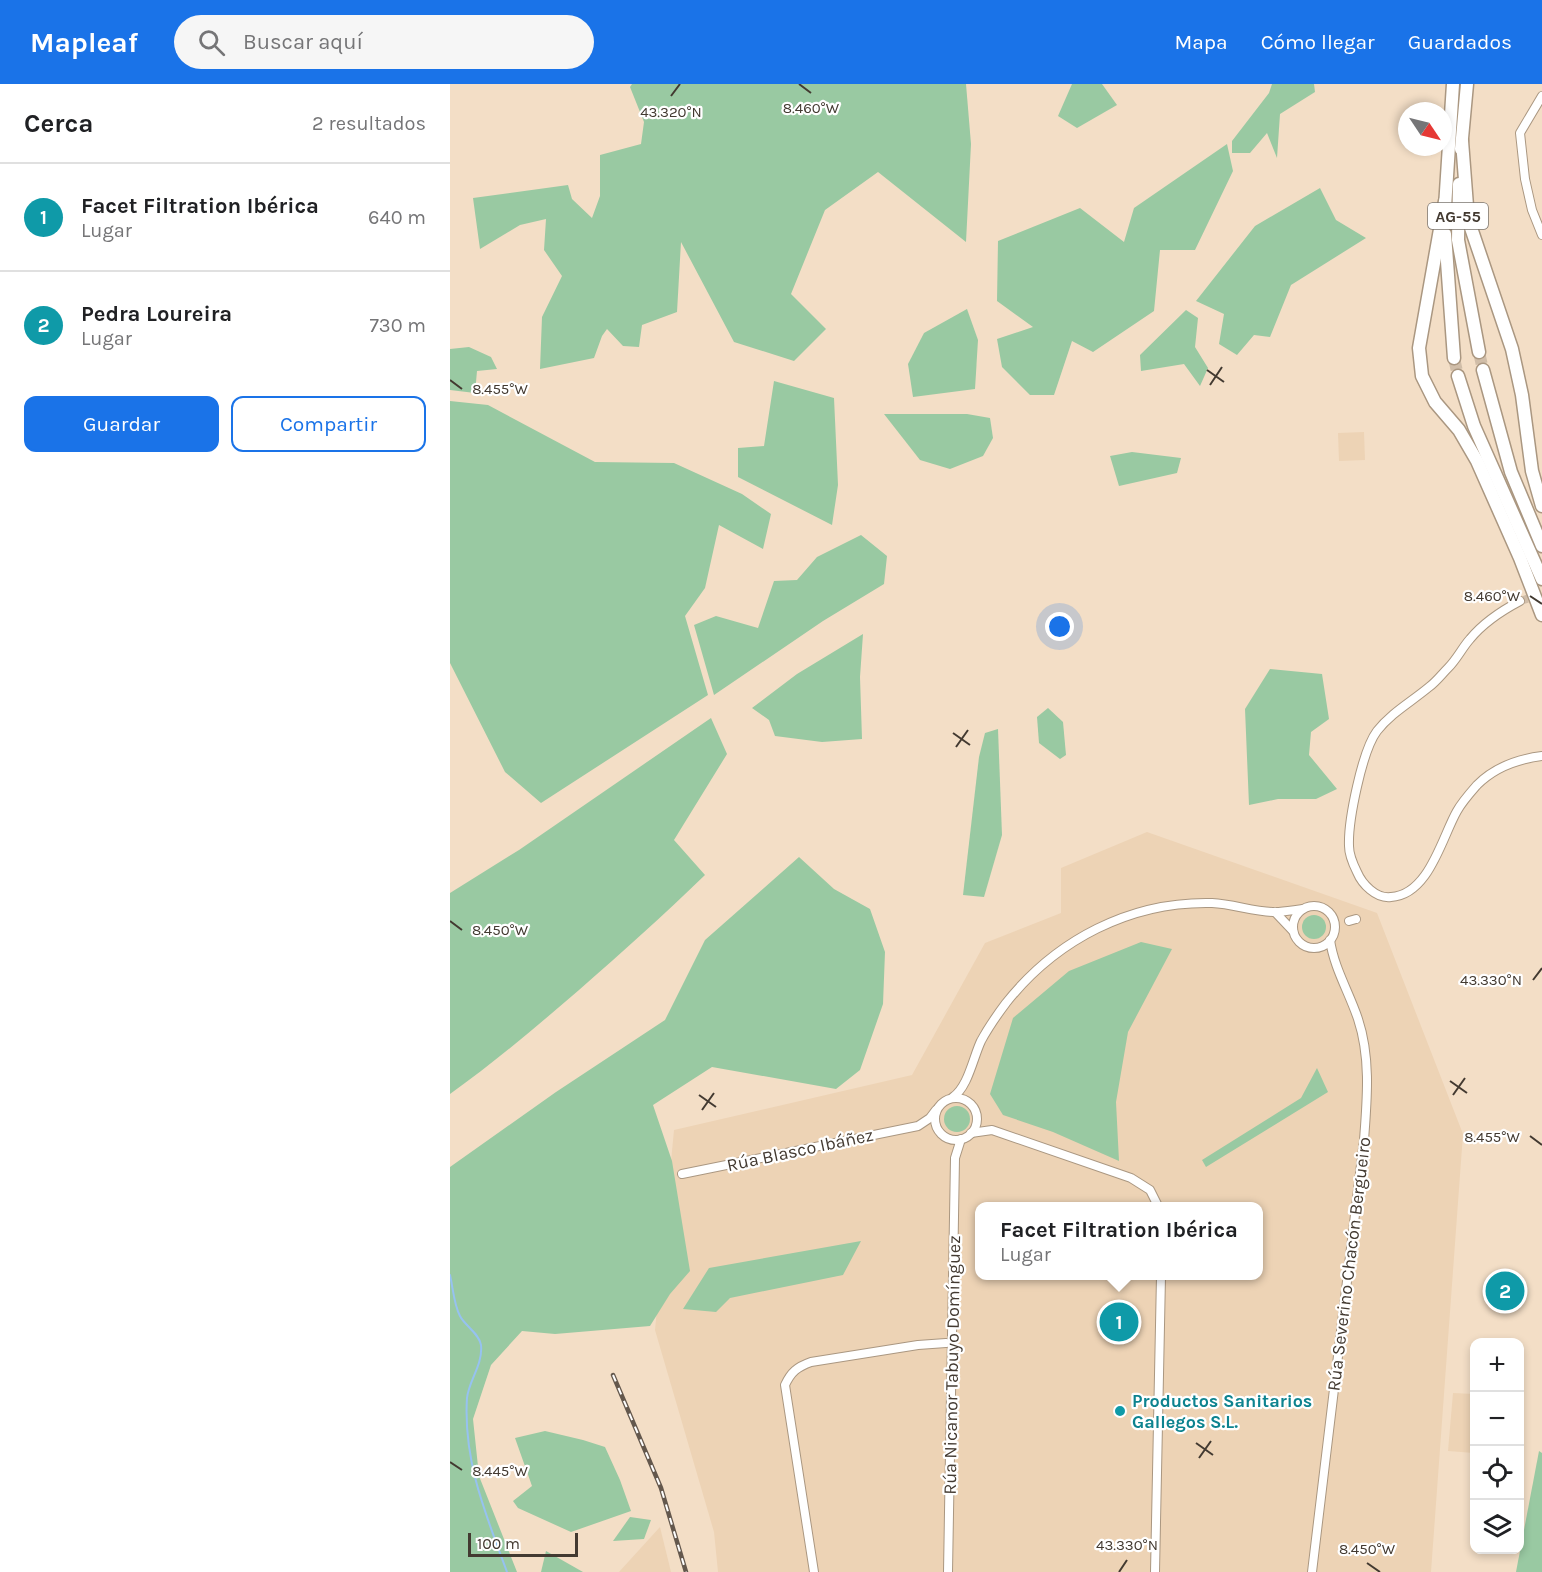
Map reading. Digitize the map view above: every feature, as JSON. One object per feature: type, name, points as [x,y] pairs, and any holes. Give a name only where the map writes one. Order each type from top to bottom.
[{"type":"highway","name":"AG-55","points":[[1453,84],[1445,230],[1454,358]]},
{"type":"highway","name":"AG-55","points":[[1467,84],[1458,189],[1458,240],[1479,352]]},
{"type":"highway","points":[[1462,141],[1468,219],[1512,349],[1522,396],[1532,471],[1542,506]]},
{"type":"highway","points":[[1445,201],[1419,348],[1422,376],[1435,402],[1459,430],[1477,461],[1520,558],[1542,615]]},
{"type":"highway","points":[[1483,370],[1511,472],[1542,546]]},
{"type":"highway","points":[[1458,375],[1474,426],[1542,579]]},
{"type":"street","points":[[1542,96],[1520,133],[1525,179],[1532,210],[1542,235]]},
{"type":"street","points":[[1521,601],[1486,622],[1468,640],[1455,661],[1436,681],[1393,714],[1376,733],[1365,756],[1351,823],[1349,846],[1353,864],[1360,879],[1379,895],[1391,898],[1415,886],[1431,869],[1458,809],[1478,784],[1500,768],[1526,758],[1542,756]]},
{"type":"street","points":[[918,1126],[930,1118],[943,1102],[953,1097],[965,1083],[981,1041],[1005,1004],[1023,982],[1046,960],[1088,932],[1112,921],[1141,912],[1187,904],[1236,905],[1275,912],[1318,906],[1328,912],[1335,925],[1330,940],[1321,946],[1307,946],[1301,943],[1275,912]]},
{"type":"street","points":[[1293,931],[1295,919],[1303,909]]},
{"type":"street","name":"Rúa Severino Chacón Bergueiro","points":[[1312,1572],[1363,1152],[1367,1101],[1367,1070],[1359,1021],[1334,960],[1330,940]]},
{"type":"street","name":"Rúa Severino Chacón Bergueiro","points":[[1321,946],[1334,960]]},
{"type":"street","points":[[965,1083],[969,1102],[976,1116],[992,1130],[1131,1178],[1150,1190],[1156,1202]]},
{"type":"street","points":[[953,1097],[969,1102]]},
{"type":"street","points":[[936,1110],[935,1124],[945,1136],[961,1139],[976,1125],[976,1116]]},
{"type":"street","name":"Rúa Blasco Ibáñez","points":[[682,1174],[918,1126],[932,1129],[945,1136]]},
{"type":"street","points":[[970,1133],[992,1130]]},
{"type":"street","name":"Rúa Nicanor Tabuyo Domínguez","points":[[945,1136],[955,1158]]},
{"type":"street","name":"Rúa Nicanor Tabuyo Domínguez","points":[[948,1572],[955,1158],[961,1139]]},
{"type":"street","points":[[1155,1572],[1161,1280]]},
{"type":"street","points":[[814,1572],[785,1385],[790,1374],[797,1367],[811,1362],[918,1345],[946,1343]]},
{"type":"shaded area","points":[[1364,432],[1365,460],[1339,461],[1338,433]]},
{"type":"shaded area","points":[[1147,832],[1377,913],[1463,1134],[1431,1572],[718,1572],[714,1532],[655,1330],[674,1130],[912,1075],[985,943],[1061,913],[1061,868]]},
{"type":"shaded area","points":[[1453,1393],[1470,1394],[1470,1453],[1448,1451]]},
{"type":"shaded area","points":[[660,1527],[671,1572],[619,1572]]},
{"type":"green space","points":[[632,84],[966,84],[971,144],[966,242],[878,172],[825,210],[791,294],[826,329],[794,361],[734,342],[681,242],[677,312],[642,325],[639,347],[623,346],[607,329],[594,358],[540,369],[542,317],[562,276],[544,250],[546,219],[520,225],[480,249],[473,198],[568,185],[572,199],[592,218],[600,196],[600,155],[641,144],[644,122],[630,87]]},
{"type":"green space","points":[[1072,84],[1102,84],[1117,105],[1077,128],[1058,116]]},
{"type":"green space","points":[[1272,84],[1314,84],[1315,92],[1280,114],[1277,158],[1267,133],[1250,153],[1232,153],[1232,141],[1269,93]]},
{"type":"green space","points":[[1227,144],[1233,171],[1195,250],[1160,250],[1154,311],[1093,352],[1072,341],[1054,395],[1030,395],[1002,367],[997,339],[1033,327],[997,301],[998,241],[1080,208],[1124,242],[1134,208]]},
{"type":"green space","points":[[1320,188],[1336,220],[1366,238],[1291,285],[1270,337],[1254,335],[1237,355],[1219,344],[1224,314],[1196,301],[1255,226]]},
{"type":"green space","points":[[967,309],[978,340],[975,389],[913,397],[908,364],[924,333]]},
{"type":"green space","points":[[1186,310],[1198,318],[1195,347],[1208,368],[1200,386],[1184,364],[1141,371],[1140,355]]},
{"type":"green space","points":[[469,347],[491,357],[497,369],[477,371],[475,393],[450,390],[450,349]]},
{"type":"green space","points":[[774,381],[834,398],[838,485],[832,525],[738,477],[738,448],[764,446]]},
{"type":"green space","points":[[450,401],[488,405],[595,462],[674,463],[742,494],[771,514],[763,549],[719,525],[705,588],[685,616],[708,695],[541,803],[505,772],[450,663]]},
{"type":"green space","points":[[884,414],[967,414],[990,418],[993,438],[983,456],[950,469],[920,460]]},
{"type":"green space","points":[[1132,452],[1181,458],[1177,473],[1119,486],[1110,456]]},
{"type":"green space","points":[[861,535],[887,556],[884,584],[823,621],[714,695],[694,625],[716,616],[758,628],[774,581],[797,580],[817,557]]},
{"type":"green space","points":[[863,634],[860,677],[862,739],[822,742],[775,736],[769,720],[752,708],[797,674]]},
{"type":"green space","points":[[1270,669],[1322,674],[1329,719],[1311,732],[1309,755],[1337,789],[1316,799],[1278,799],[1249,805],[1245,709]]},
{"type":"green space","points":[[1048,708],[1063,722],[1066,755],[1060,759],[1039,743],[1037,717]]},
{"type":"green space","points":[[711,718],[727,754],[674,840],[705,875],[579,990],[500,1057],[450,1094],[450,893],[519,850]]},
{"type":"green space","points":[[998,729],[1002,835],[984,897],[963,895],[979,757],[985,733]]},
{"type":"green space","points":[[799,857],[834,889],[870,909],[885,952],[883,1004],[860,1070],[836,1089],[712,1067],[653,1105],[672,1161],[690,1271],[670,1294],[650,1326],[555,1334],[522,1331],[491,1365],[473,1419],[479,1476],[517,1572],[450,1572],[450,1167],[556,1092],[665,1020],[705,940]]},
{"type":"green space","points":[[1309,915],[1319,915],[1326,922],[1326,932],[1319,939],[1309,939],[1302,932],[1302,922]]},
{"type":"green space","points":[[1141,942],[1172,949],[1128,1032],[1116,1102],[1119,1161],[1053,1132],[1003,1115],[990,1094],[1013,1018],[1069,971]]},
{"type":"green space","points":[[1317,1068],[1328,1092],[1206,1167],[1202,1160],[1301,1098]]},
{"type":"green space","points":[[957,1106],[967,1109],[970,1119],[967,1129],[957,1132],[947,1129],[944,1119],[947,1109]]},
{"type":"green space","points":[[861,1241],[843,1275],[730,1298],[716,1312],[683,1309],[709,1268]]},
{"type":"green space","points":[[545,1431],[605,1447],[631,1511],[571,1532],[518,1508],[513,1501],[532,1486],[515,1438]]},
{"type":"green space","points":[[1539,1451],[1542,1453],[1542,1572],[1516,1572],[1519,1554],[1524,1554],[1524,1530]]},
{"type":"green space","points":[[630,1517],[651,1520],[644,1539],[613,1541]]},
{"type":"green space","points":[[546,1551],[583,1572],[541,1572]]},
{"type":"waterway","points":[[450,1275],[458,1312],[462,1320],[478,1337],[481,1345],[480,1359],[467,1398],[469,1444],[478,1487],[507,1572]]},
{"type":"tunnel","points":[[1479,352],[1483,370]]},
{"type":"tunnel","points":[[1454,358],[1458,376]]},
{"type":"tunnel","points":[[1520,601],[1542,594]]},
{"type":"railway","points":[[613,1375],[661,1488],[686,1572]]},
{"type":"place","name":"Pedra Loureira","points":[[1505,1291]]},
{"type":"place","name":"Facet Filtration Ibérica","points":[[1119,1322]]},
{"type":"place","name":"Productos Sanitarios Gallegos S.L.","points":[[1120,1411]]}]
